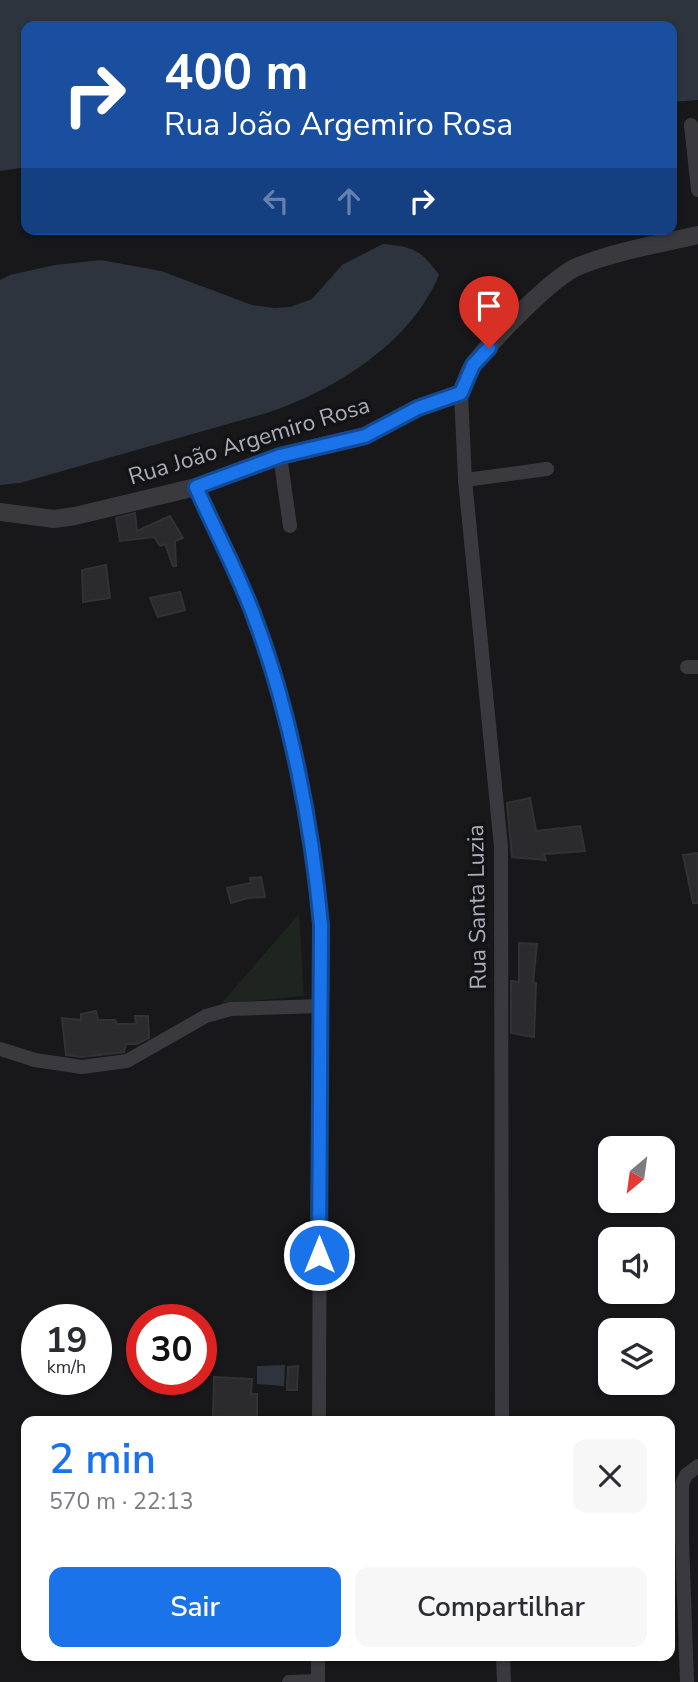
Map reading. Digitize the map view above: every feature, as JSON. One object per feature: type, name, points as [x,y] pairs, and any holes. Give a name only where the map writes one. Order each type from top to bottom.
[{"type":"street","points":[[691,125],[698,190]]},
{"type":"street","points":[[461,393],[473,365],[556,279],[577,266],[627,251],[698,235]]},
{"type":"street","name":"Rua João Argemiro Rosa","points":[[0,512],[54,519],[196,487],[280,456],[365,436],[418,408],[461,393]]},
{"type":"street","name":"Rua Santa Luzia","points":[[461,393],[465,480],[501,847],[502,1416]]},
{"type":"street","points":[[280,456],[290,526]]},
{"type":"street","points":[[465,480],[547,469]]},
{"type":"street","points":[[196,487],[254,616],[274,674],[296,768],[317,879],[321,925],[319,1416]]},
{"type":"street","points":[[0,1049],[35,1060],[82,1067],[127,1061],[206,1016],[218,1012],[231,1009],[320,1006]]},
{"type":"street","points":[[687,1682],[682,1484],[692,1471]]},
{"type":"street","points":[[289,1682],[318,1682],[318,1661]]},
{"type":"street","points":[[503,1661],[504,1682]]},
{"type":"shaded area","points":[[0,0],[698,0],[698,100],[677,102],[677,21],[21,21],[21,168],[0,171]]},
{"type":"shaded area","points":[[383,244],[416,251],[439,275],[426,300],[390,343],[344,377],[267,413],[20,483],[0,485],[0,280],[10,275],[55,265],[101,260],[161,271],[252,305],[290,307],[312,299],[342,265]]},
{"type":"shaded area","points":[[299,914],[304,996],[221,1004]]},
{"type":"shaded area","points":[[285,1365],[284,1386],[257,1384],[257,1366]]},
{"type":"building","points":[[135,513],[137,531],[170,516],[183,538],[175,541],[176,566],[173,566],[165,544],[160,546],[154,537],[120,541],[116,518]]},
{"type":"building","points":[[106,565],[110,598],[83,602],[82,570]]},
{"type":"building","points":[[180,592],[185,610],[158,617],[150,598]]},
{"type":"building","points":[[530,798],[536,831],[580,826],[585,851],[544,854],[546,860],[512,857],[507,803]]},
{"type":"building","points":[[698,853],[698,903],[693,903],[683,855]]},
{"type":"building","points":[[261,877],[265,897],[231,903],[227,888],[251,883],[250,878]]},
{"type":"building","points":[[519,943],[537,944],[533,983],[536,983],[534,1037],[511,1033],[511,981],[519,982]]},
{"type":"building","points":[[96,1011],[98,1020],[115,1020],[117,1024],[136,1024],[135,1016],[148,1016],[149,1038],[137,1044],[126,1044],[124,1052],[82,1057],[66,1055],[62,1018],[81,1020],[81,1014]]},
{"type":"building","points":[[298,1366],[297,1390],[287,1390],[288,1367]]},
{"type":"building","points":[[217,1377],[252,1379],[251,1394],[257,1394],[257,1416],[213,1416]]},
{"type":"route","points":[[319,1255],[321,925],[317,879],[296,768],[274,674],[254,616],[196,487],[280,456],[365,436],[418,408],[461,393],[473,365],[489,348]]}]
